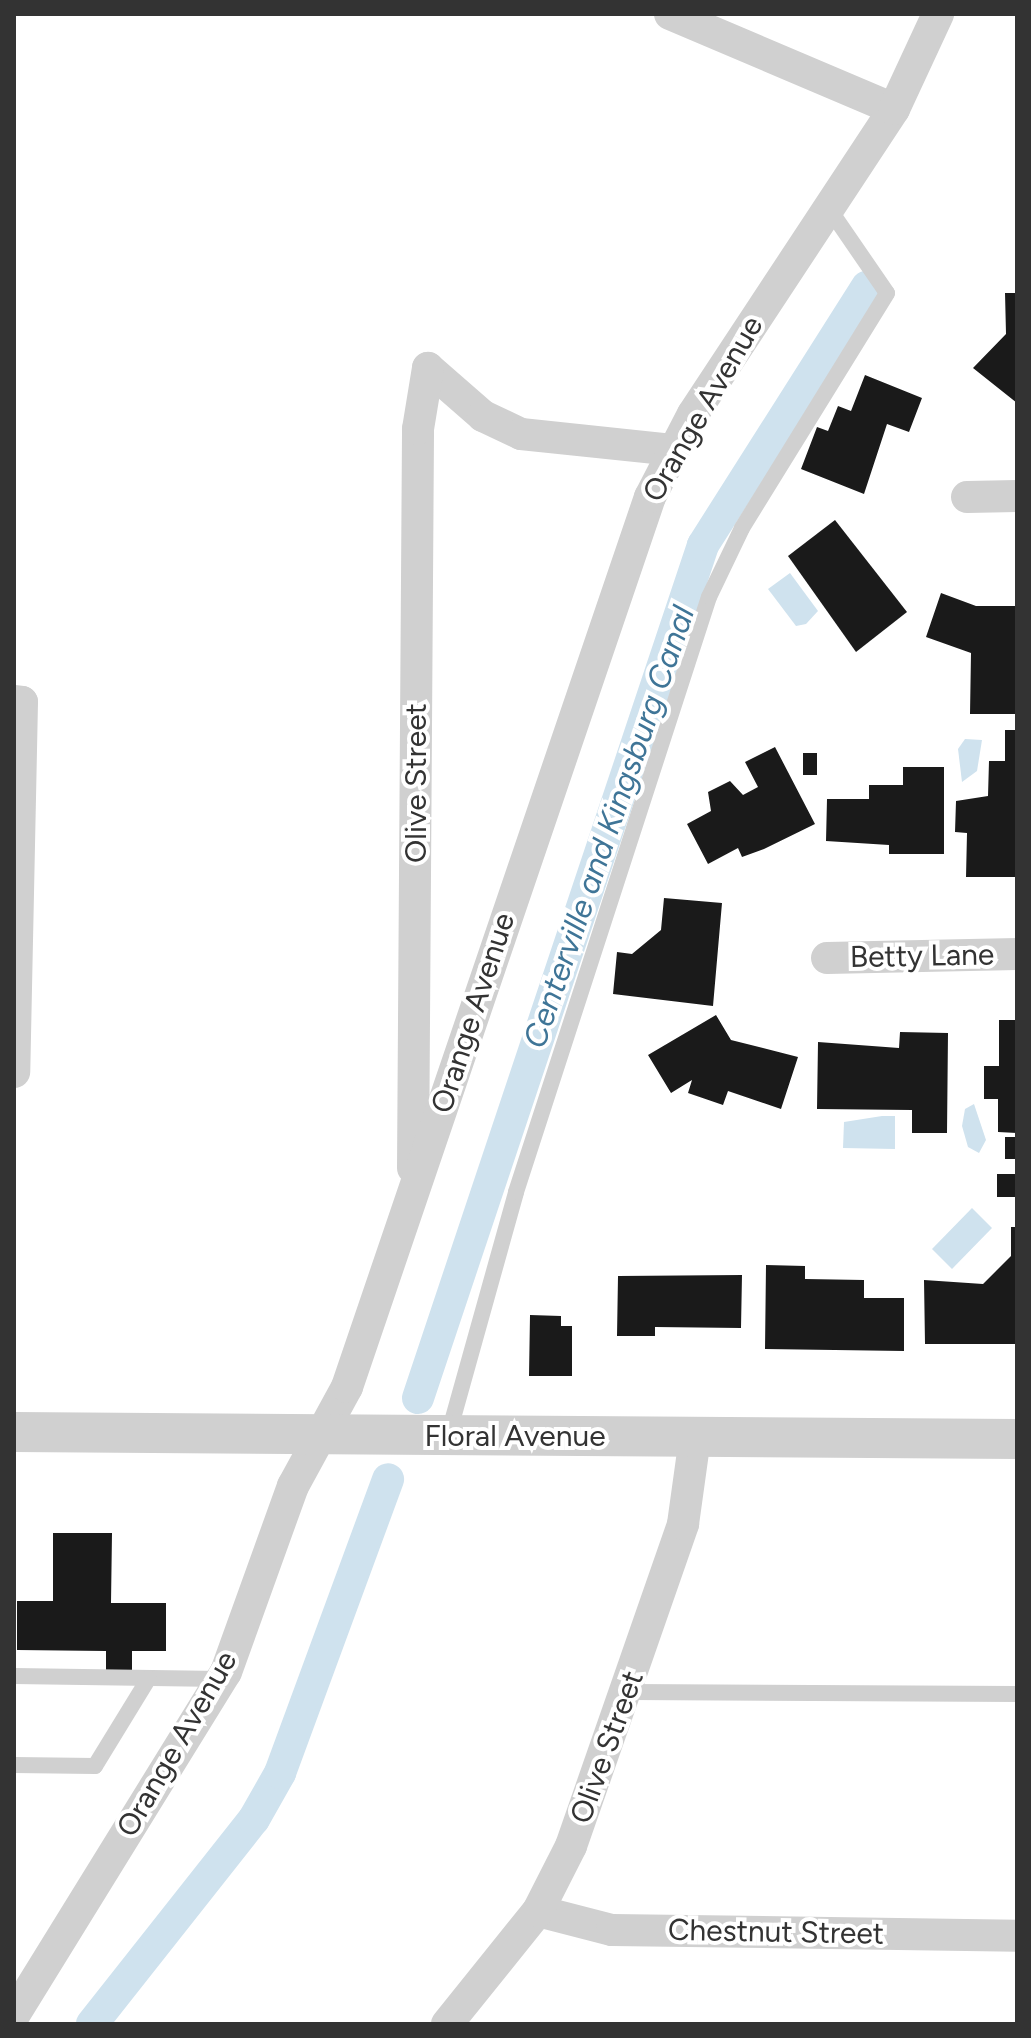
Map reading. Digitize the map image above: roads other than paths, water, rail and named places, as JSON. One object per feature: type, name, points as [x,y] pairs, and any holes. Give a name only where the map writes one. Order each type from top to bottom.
[{"type":"street","points":[[670,14],[894,109]]},
{"type":"street","name":"Orange Avenue","points":[[14,2015],[221,1679],[293,1486],[347,1387],[413,1198],[567,724],[672,450],[894,109],[938,14]]},
{"type":"street","name":"Olive Street","points":[[413,1198],[418,429],[428,368],[483,416],[521,434],[672,450]]},
{"type":"street","points":[[967,497],[1017,496]]},
{"type":"street","points":[[14,1072],[18,702]]},
{"type":"street","name":"Betty Lane","points":[[827,958],[1017,954]]},
{"type":"street","name":"Floral Avenue","points":[[14,1432],[1017,1439]]},
{"type":"street","name":"Olive Street","points":[[447,2024],[538,1911],[630,1692],[683,1524],[695,1438]]},
{"type":"street","name":"Chestnut Street","points":[[538,1911],[612,1930],[1017,1936]]},
{"type":"lane","points":[[448,1436],[516,1192],[704,608],[742,528],[887,293],[828,207]]},
{"type":"lane","points":[[14,1676],[221,1679]]},
{"type":"lane","points":[[14,1765],[95,1766],[149,1678]]},
{"type":"lane","points":[[630,1692],[1017,1694]]},
{"type":"water","points":[[790,573],[818,611],[806,624],[796,626],[768,589]]},
{"type":"water","points":[[965,739],[982,740],[977,771],[962,782],[958,749]]},
{"type":"water","points":[[974,1104],[986,1140],[979,1153],[968,1147],[962,1126],[965,1109]]},
{"type":"water","points":[[895,1116],[895,1149],[843,1148],[844,1122]]},
{"type":"water","points":[[972,1208],[992,1228],[952,1269],[932,1249]]},
{"type":"waterway","name":"Centerville and Kingsburg Canal","points":[[418,1398],[703,545],[867,287]]},
{"type":"waterway","name":"Centerville and Kingsburg Canal","points":[[92,2024],[254,1819],[280,1773],[388,1479]]}]
